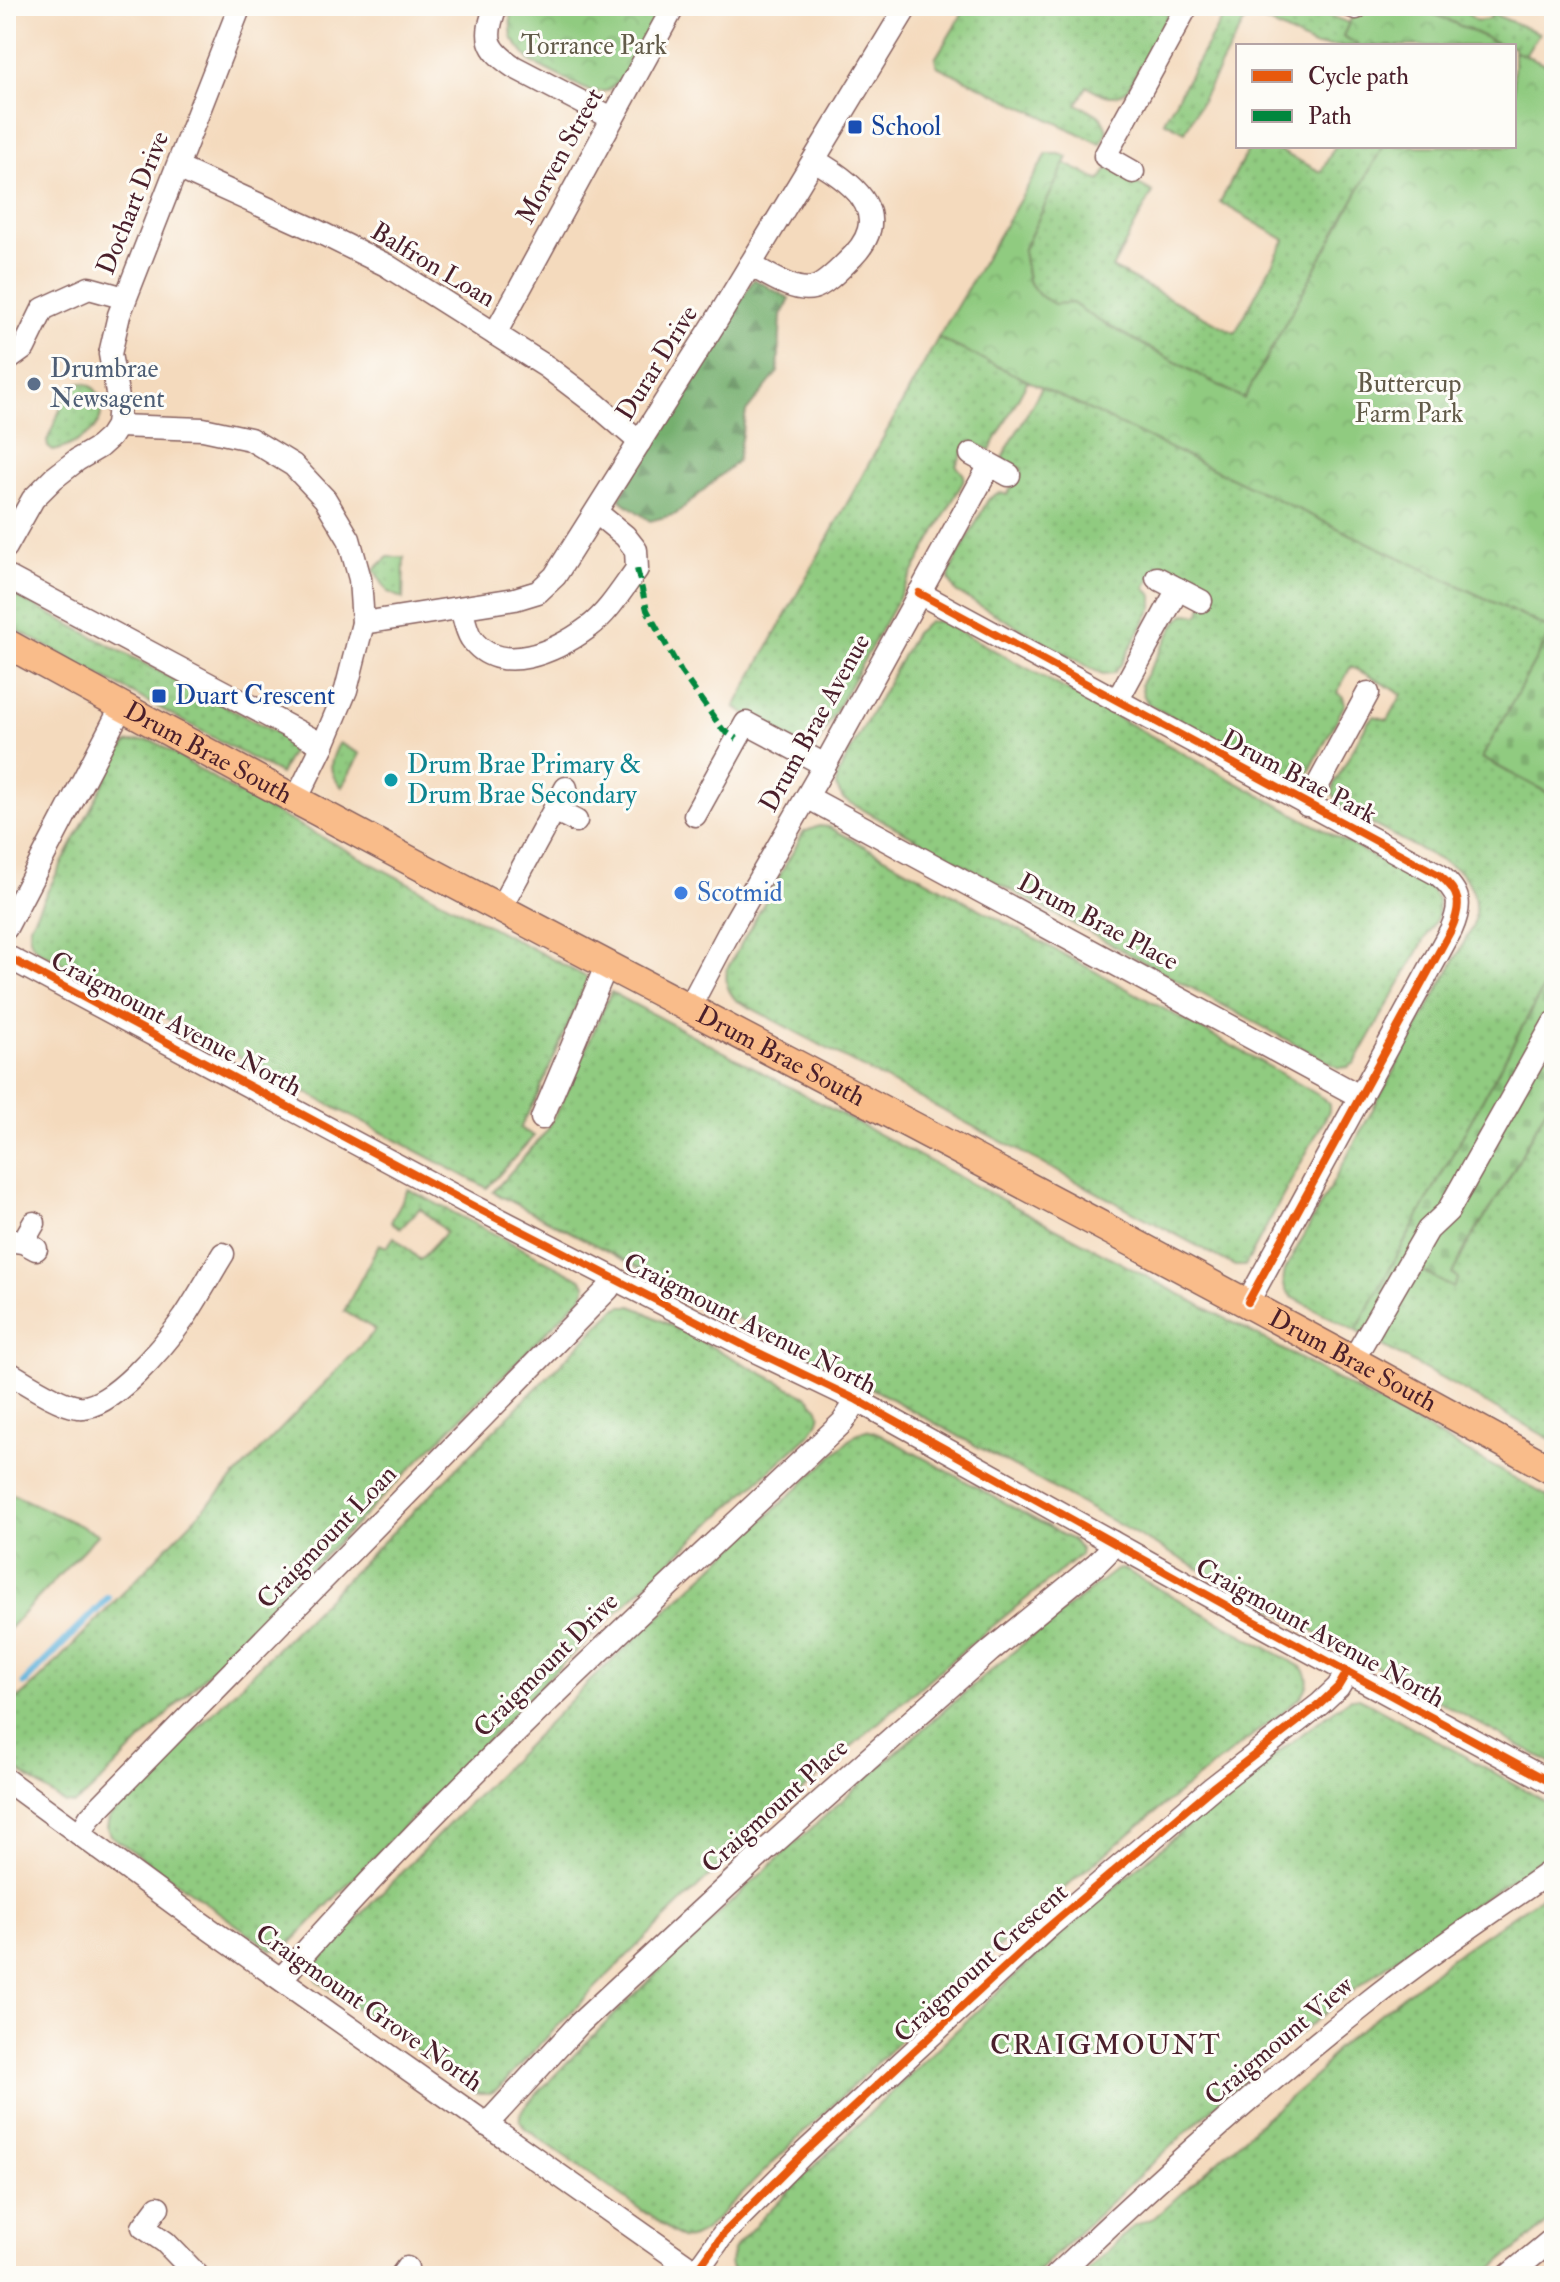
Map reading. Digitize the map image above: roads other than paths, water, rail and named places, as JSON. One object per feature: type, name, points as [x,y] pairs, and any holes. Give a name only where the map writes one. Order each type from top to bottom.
[{"type":"main road","name":"Drum Brae South","points":[[6,643],[296,800],[1248,1302],[1554,1471]]},
{"type":"street","name":"Dochart Drive","points":[[117,426],[119,404],[110,354],[125,298],[240,6]]},
{"type":"street","points":[[496,6],[487,29],[489,43],[499,57],[612,118]]},
{"type":"street","name":"Morven Street","points":[[495,334],[674,6]]},
{"type":"street","name":"Durar Drive","points":[[363,623],[515,599],[538,592],[555,576],[597,513],[907,6]]},
{"type":"street","points":[[1133,172],[1105,156],[1187,6]]},
{"type":"street","points":[[750,265],[792,287],[813,288],[845,265],[868,237],[870,219],[865,202],[854,187],[814,160]]},
{"type":"street","name":"Balfron Loan","points":[[178,168],[386,265],[547,367],[640,442]]},
{"type":"street","points":[[6,361],[24,348],[43,309],[89,288],[125,298]]},
{"type":"street","points":[[6,547],[33,499],[54,478],[99,447],[117,426],[203,429],[250,439],[293,465],[325,499],[349,539],[360,579],[363,623],[346,690],[296,800]]},
{"type":"street","name":"Drum Brae Avenue","points":[[689,1008],[990,465]]},
{"type":"street","points":[[461,608],[470,636],[484,651],[498,659],[529,656],[558,647],[591,626],[637,569],[636,550],[625,536],[597,513]]},
{"type":"street","points":[[6,576],[323,745]]},
{"type":"street","points":[[1157,578],[1201,601]]},
{"type":"street","points":[[1117,701],[1178,589]]},
{"type":"street","name":"Drum Brae Park","points":[[919,593],[1449,883],[1458,900],[1457,915],[1451,930],[1361,1097]]},
{"type":"street","name":"Drum Brae Park","points":[[1307,805],[1369,694]]},
{"type":"street","points":[[6,928],[122,706]]},
{"type":"street","points":[[695,815],[746,723],[825,765]]},
{"type":"street","points":[[501,907],[566,788]]},
{"type":"street","name":"Drum Brae Place","points":[[807,797],[1361,1097]]},
{"type":"street","points":[[554,810],[576,821]]},
{"type":"street","name":"Craigmount Avenue North","points":[[6,956],[475,1207],[857,1400],[1554,1784]]},
{"type":"street","points":[[542,1118],[607,964]]},
{"type":"street","points":[[1353,1360],[1428,1230],[1448,1211],[1554,1023]]},
{"type":"street","points":[[1248,1302],[1361,1097]]},
{"type":"street","points":[[6,1371],[66,1404],[88,1408],[101,1403],[144,1365],[183,1320],[223,1254]]},
{"type":"street","name":"Craigmount Loan","points":[[80,1834],[90,1817],[608,1289],[614,1278]]},
{"type":"street","name":"Craigmount Drive","points":[[281,1979],[362,1890],[557,1691],[843,1422],[857,1400]]},
{"type":"street","name":"Craigmount Place","points":[[486,2125],[580,2023],[766,1850],[990,1651],[1096,1564],[1107,1553],[1112,1542]]},
{"type":"street","name":"Craigmount Crescent","points":[[699,2274],[724,2233],[804,2153],[1034,1939],[1212,1788],[1320,1704],[1338,1687],[1347,1672]]},
{"type":"street","name":"Craigmount Grove North","points":[[6,1780],[281,1979],[699,2274]]},
{"type":"street","name":"Craigmount View","points":[[1056,2276],[1274,2078],[1364,2005],[1554,1869]]},
{"type":"street","points":[[158,2207],[143,2227],[165,2242],[198,2276]]},
{"type":"street","points":[[1508,2276],[1554,2238]]},
{"type":"waterway","points":[[24,1683],[108,1598]]},
{"type":"place","name":"School","points":[[855,127]]},
{"type":"place","name":"Drumbrae Newsagent","points":[[34,384]]},
{"type":"place","name":"Duart Crescent","points":[[159,696]]},
{"type":"place","name":"Drum Brae Primary & Drum Brae Secondary","points":[[391,780]]},
{"type":"place","name":"Scotmid","points":[[681,893]]},
{"type":"district","name":"CRAIGMOUNT","points":[[1106,2045]]},
{"type":"park label","name":"Torrance Park","points":[[594,46]]},
{"type":"park label","name":"Buttercup Farm Park","points":[[1409,399]]}]
